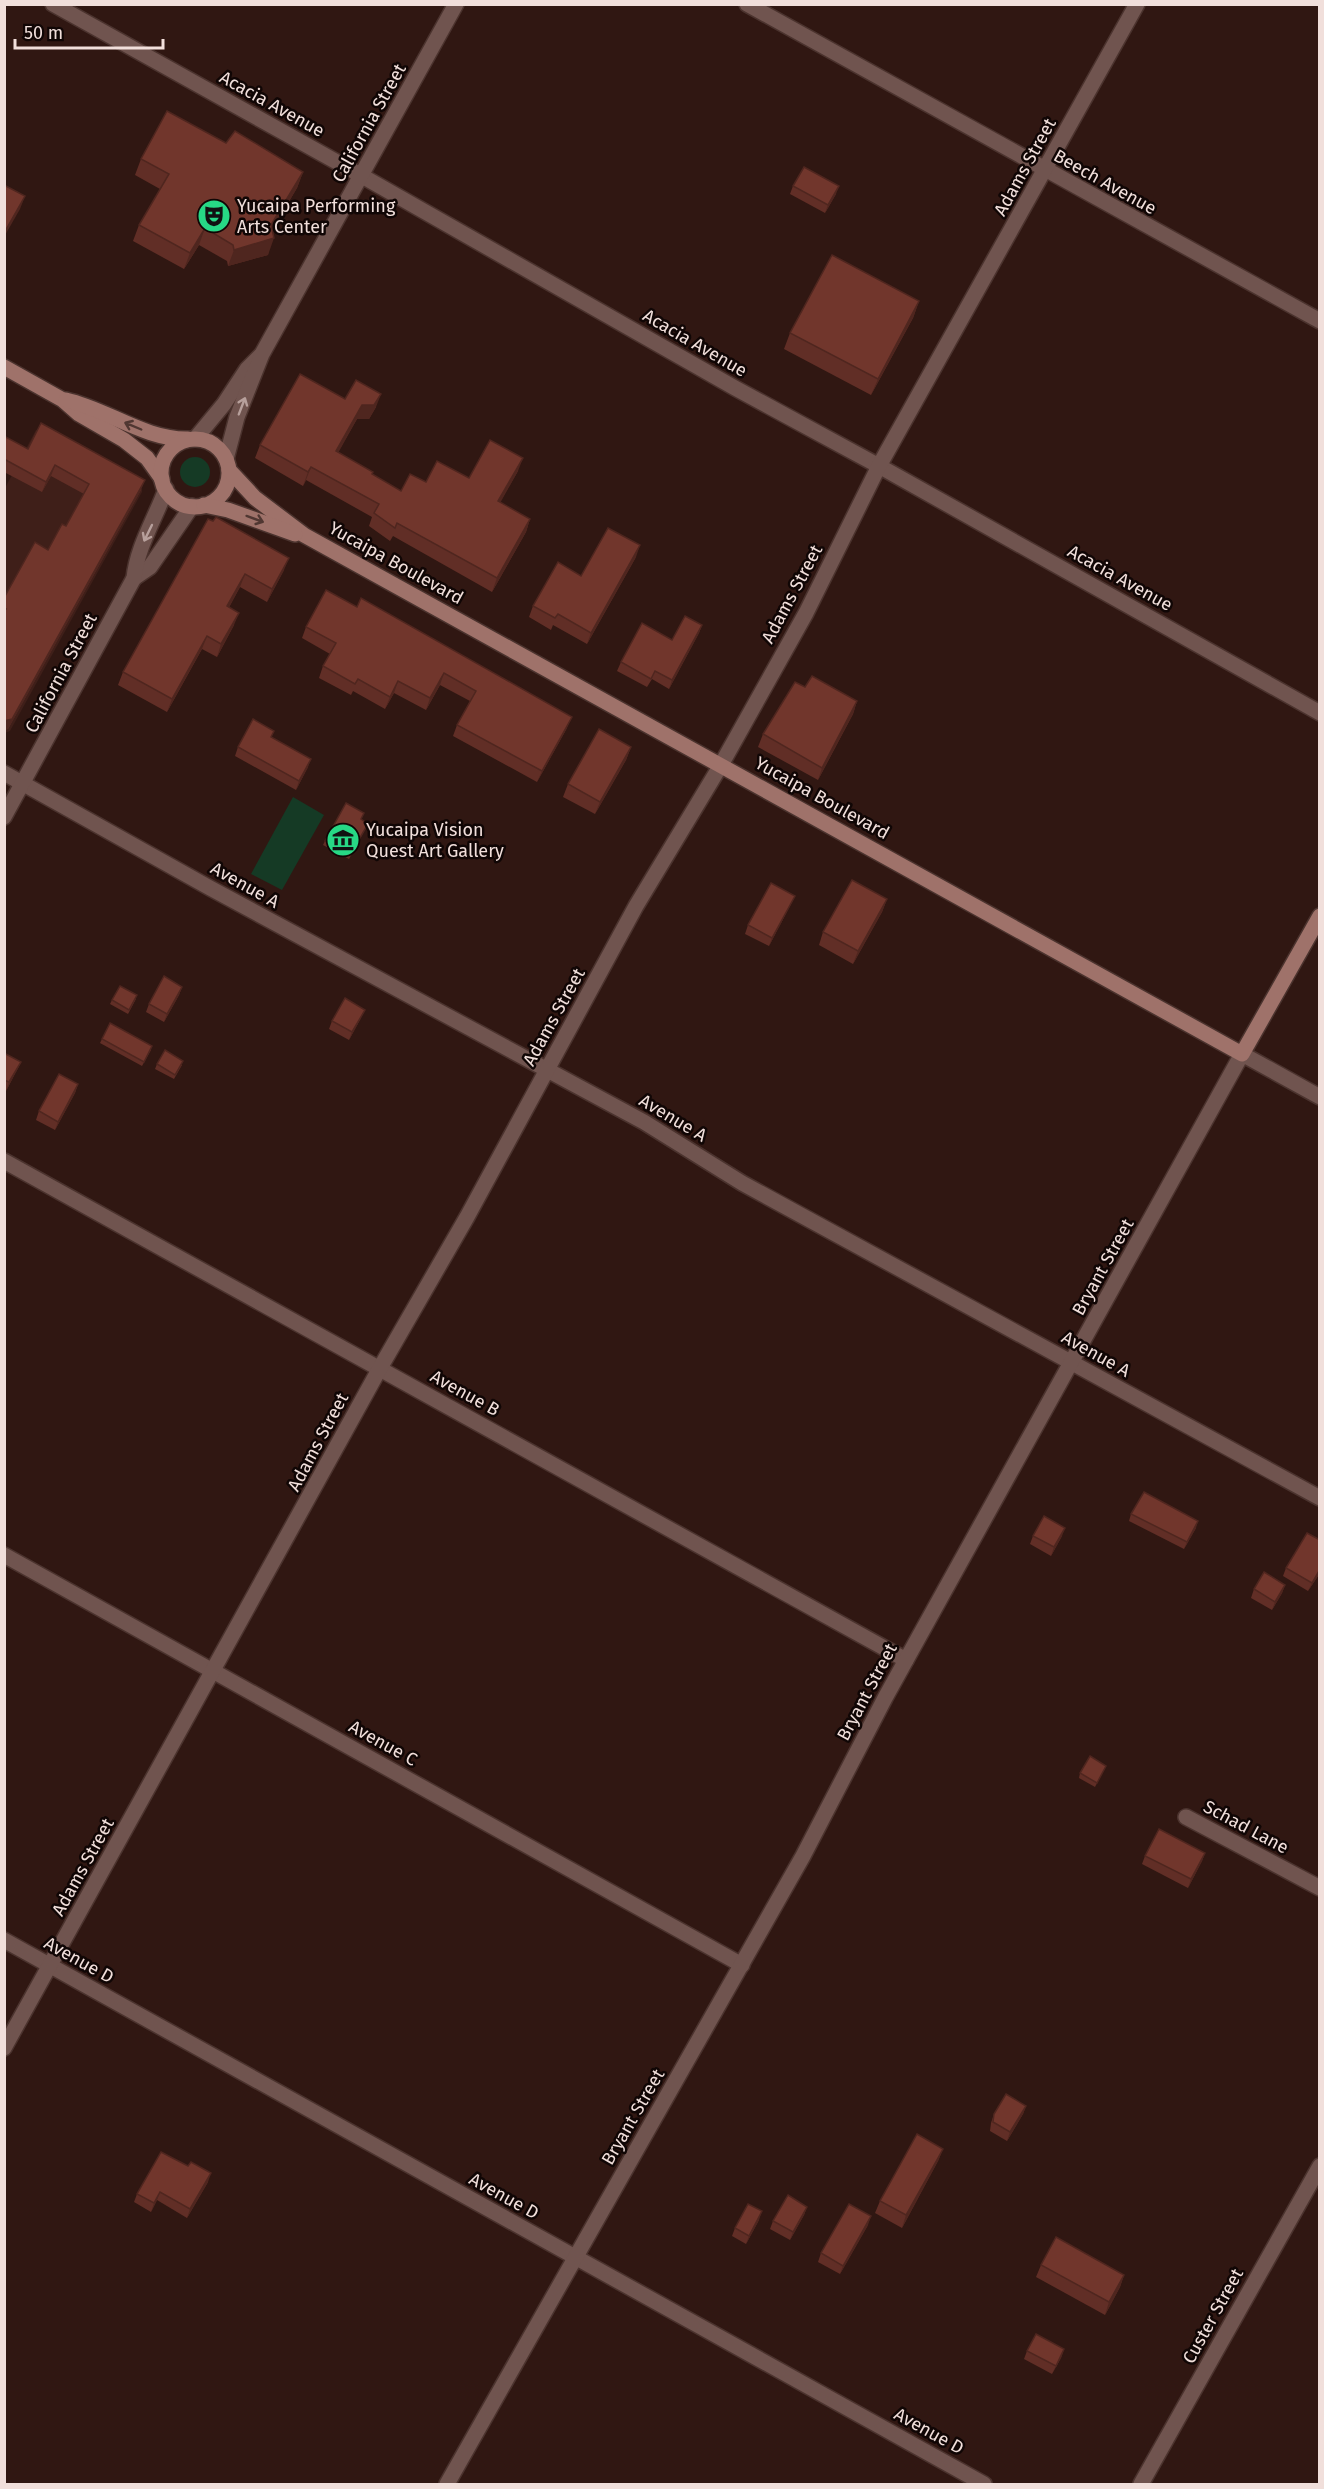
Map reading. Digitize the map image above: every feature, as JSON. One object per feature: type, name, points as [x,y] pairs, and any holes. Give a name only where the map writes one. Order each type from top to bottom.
[{"type":"main road","points":[[4,367],[63,400],[80,414],[139,451],[155,467],[177,501],[198,506],[214,501],[228,482],[228,465],[214,444],[160,436],[86,405],[63,400]]},
{"type":"main road","points":[[164,484],[161,468],[171,449],[179,442],[192,439]]},
{"type":"main road","name":"Yucaipa Boulevard","points":[[228,465],[255,498],[304,536],[1242,1054]]},
{"type":"main road","name":"Yucaipa Boulevard","points":[[198,506],[228,510],[304,536]]},
{"type":"main road","name":"Bryant Street","points":[[1242,1054],[1320,916]]},
{"type":"street","name":"Acacia Avenue","points":[[53,4],[735,388],[1320,713]]},
{"type":"street","name":"California Street","points":[[228,465],[237,417],[262,354],[456,4]]},
{"type":"street","name":"Beech Avenue","points":[[747,4],[1045,171],[1320,321]]},
{"type":"street","name":"Adams Street","points":[[4,2049],[380,1368],[547,1071],[636,906],[721,765],[806,613],[879,466],[1137,4]]},
{"type":"street","name":"California Street","points":[[192,439],[227,400],[247,369],[262,354]]},
{"type":"street","name":"California Street","points":[[4,818],[134,578],[136,558],[152,526],[164,484]]},
{"type":"street","name":"California Street","points":[[134,578],[150,567],[198,506]]},
{"type":"street","name":"Avenue A","points":[[4,773],[210,888],[644,1122],[742,1183],[1320,1498]]},
{"type":"street","name":"Yucaipa Boulevard","points":[[1242,1054],[1320,1097]]},
{"type":"street","name":"Bryant Street","points":[[447,2484],[828,1811],[906,1660],[1242,1054]]},
{"type":"street","name":"Avenue B","points":[[4,1161],[906,1660]]},
{"type":"street","name":"Avenue C","points":[[4,1555],[742,1965]]},
{"type":"street","name":"Schad Lane","points":[[1186,1817],[1320,1888]]},
{"type":"street","name":"Avenue D","points":[[4,1940],[984,2484]]},
{"type":"street","name":"Custer Street","points":[[1141,2484],[1320,2166]]},
{"type":"shaded area","points":[[36,430],[142,489],[142,492],[10,731],[5,733],[5,488]]},
{"type":"green space","points":[[195,457],[206,461],[210,472],[206,483],[195,487],[184,483],[180,472],[184,461]]},
{"type":"green space","points":[[293,797],[324,815],[282,890],[251,874]]},
{"type":"building","name":"Yucaipa Performing Arts Center","points":[[167,111],[226,143],[235,131],[303,172],[271,225],[274,238],[234,250],[233,245],[205,228],[190,253],[139,225],[169,174],[141,159]]},
{"type":"building","points":[[804,167],[839,186],[828,205],[793,186]]},
{"type":"building","points":[[4,185],[25,196],[4,233]]},
{"type":"building","points":[[832,255],[919,301],[878,379],[790,333]]},
{"type":"building","points":[[300,374],[345,399],[356,380],[381,394],[374,405],[362,405],[336,451],[401,491],[410,474],[426,482],[437,461],[469,478],[490,440],[523,458],[498,501],[530,519],[497,578],[397,523],[395,528],[374,513],[379,504],[311,467],[308,472],[260,445]]},
{"type":"building","points":[[41,423],[145,480],[12,719],[4,721],[4,611],[6,609],[4,598],[35,542],[48,550],[62,524],[66,526],[89,484],[55,465],[46,482],[4,459],[4,436],[28,449]]},
{"type":"building","points":[[216,517],[289,558],[272,589],[245,574],[227,606],[239,613],[221,644],[207,636],[172,699],[123,672],[208,519],[213,521]]},
{"type":"building","points":[[608,528],[640,545],[591,633],[558,614],[555,618],[533,606],[558,562],[581,576]]},
{"type":"building","points":[[326,590],[357,607],[361,598],[572,717],[542,771],[457,725],[476,691],[444,673],[430,698],[398,681],[390,697],[358,679],[355,684],[323,666],[336,643],[306,627]]},
{"type":"building","points":[[685,616],[702,625],[672,680],[655,671],[651,679],[621,662],[642,623],[672,640]]},
{"type":"building","points":[[812,676],[857,701],[822,768],[763,734],[795,682],[805,687]]},
{"type":"building","points":[[253,719],[274,731],[271,737],[311,759],[299,781],[238,747]]},
{"type":"building","points":[[599,729],[631,747],[600,802],[568,784]]},
{"type":"building","name":"Yucaipa Vision Quest Art Gallery","points":[[346,803],[364,813],[361,819],[368,824],[350,855],[325,841]]},
{"type":"building","points":[[852,880],[887,899],[858,951],[823,932]]},
{"type":"building","points":[[771,883],[795,896],[772,938],[748,925]]},
{"type":"building","points":[[164,976],[182,987],[167,1014],[149,1004]]},
{"type":"building","points":[[120,986],[137,995],[129,1010],[112,1000]]},
{"type":"building","points":[[345,998],[365,1010],[352,1032],[332,1021]]},
{"type":"building","points":[[110,1023],[152,1046],[144,1062],[102,1039]]},
{"type":"building","points":[[165,1050],[183,1061],[175,1075],[157,1064]]},
{"type":"building","points":[[4,1053],[21,1062],[9,1082],[4,1080]]},
{"type":"building","points":[[59,1074],[78,1084],[58,1122],[39,1111]]},
{"type":"building","points":[[1144,1492],[1198,1521],[1187,1542],[1131,1514]]},
{"type":"building","points":[[1044,1516],[1065,1528],[1054,1547],[1033,1536]]},
{"type":"building","points":[[1307,1533],[1320,1540],[1320,1569],[1312,1583],[1286,1568]]},
{"type":"building","points":[[1264,1572],[1285,1585],[1275,1602],[1254,1589]]},
{"type":"building","points":[[1090,1756],[1106,1766],[1097,1783],[1080,1773]]},
{"type":"building","points":[[1159,1829],[1205,1853],[1191,1879],[1145,1856]]},
{"type":"building","points":[[1006,2094],[1026,2106],[1010,2132],[993,2122],[994,2114]]},
{"type":"building","points":[[917,2134],[943,2149],[906,2215],[880,2201]]},
{"type":"building","points":[[161,2152],[188,2166],[191,2162],[211,2173],[190,2209],[160,2192],[154,2203],[137,2194]]},
{"type":"building","points":[[788,2195],[807,2207],[793,2232],[773,2221]]},
{"type":"building","points":[[748,2204],[762,2211],[749,2236],[735,2228]]},
{"type":"building","points":[[849,2204],[871,2216],[843,2266],[821,2253]]},
{"type":"building","points":[[1056,2237],[1124,2275],[1109,2302],[1041,2265]]},
{"type":"building","points":[[1036,2334],[1064,2349],[1056,2366],[1027,2351]]},
{"type":"place","name":"Yucaipa Performing Arts Center","points":[[214,216]]},
{"type":"place","name":"Yucaipa Vision Quest Art Gallery","points":[[343,840]]}]
